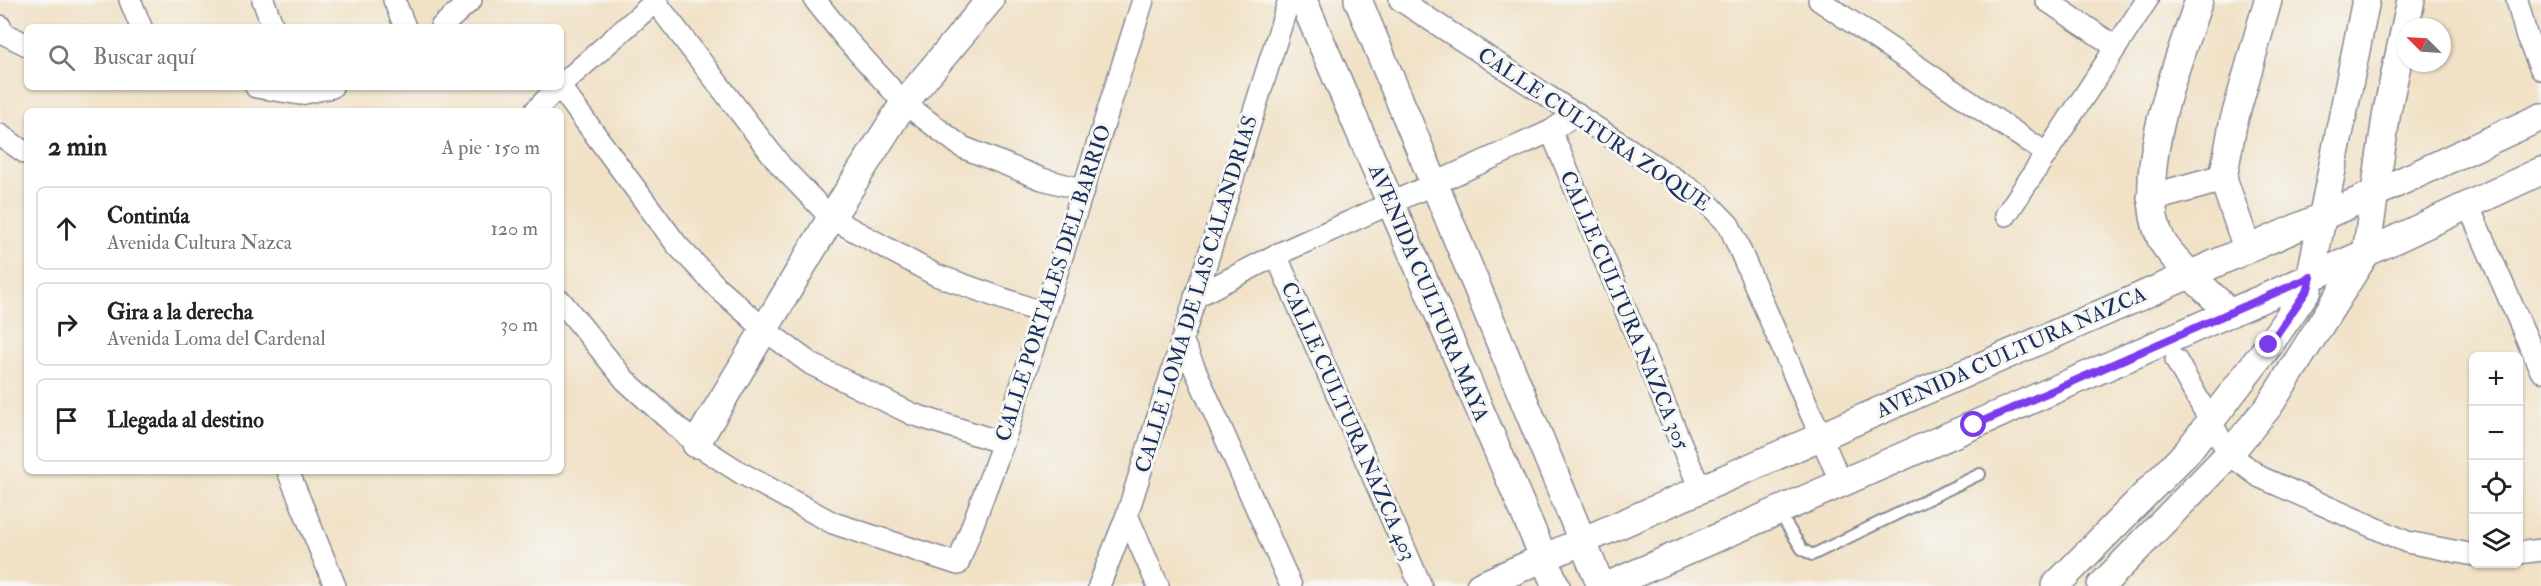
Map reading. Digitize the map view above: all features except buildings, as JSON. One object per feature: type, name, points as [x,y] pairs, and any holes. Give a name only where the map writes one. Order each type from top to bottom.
[{"type":"street","points":[[130,0],[140,24]]},
{"type":"street","points":[[263,0],[272,24]]},
{"type":"street","points":[[394,0],[404,24]]},
{"type":"street","points":[[444,24],[471,0]]},
{"type":"street","points":[[815,0],[846,39],[904,103],[962,147],[1042,179],[1084,190]]},
{"type":"street","points":[[564,305],[625,380],[696,444],[831,218],[904,103],[990,0]]},
{"type":"street","name":"CALLE PORTALES DEL BARRIO","points":[[696,444],[741,473],[833,523],[958,564],[1003,443],[1143,0]]},
{"type":"street","name":"CALLE LOMA DE LAS CALANDRIAS","points":[[1099,586],[1127,515],[1289,0]]},
{"type":"street","name":"AVENIDA CULTURA MAYA","points":[[1303,0],[1556,586]]},
{"type":"street","name":"AVENIDA CULTURA MAYA","points":[[1358,0],[1600,586]]},
{"type":"street","name":"CALLE CULTURA ZOQUE","points":[[1400,0],[1577,113],[1701,196],[1729,225],[1842,483]]},
{"type":"street","points":[[1819,0],[2047,154]]},
{"type":"street","points":[[2046,0],[2116,47]]},
{"type":"street","points":[[2006,216],[2147,0]]},
{"type":"street","points":[[2199,0],[2162,112],[2151,198],[2161,240],[2230,313]]},
{"type":"street","points":[[2247,248],[2223,178],[2232,124],[2268,0]]},
{"type":"street","points":[[2055,586],[2187,452],[2276,336],[2308,289],[2366,0]]},
{"type":"street","points":[[2101,586],[2229,454],[2269,405],[2366,253],[2387,111],[2411,0]]},
{"type":"street","points":[[2517,0],[2526,34],[2541,69]]},
{"type":"street","points":[[564,82],[655,1],[782,166],[831,218],[936,275],[1043,313]]},
{"type":"street","points":[[0,26],[3,33],[24,44]]},
{"type":"street","points":[[538,108],[556,90]]},
{"type":"street","points":[[563,90],[677,245],[718,288],[765,330],[811,364],[912,414],[1003,443]]},
{"type":"street","points":[[1196,297],[1276,255],[1551,131],[1577,113]]},
{"type":"street","name":"AVENIDA CULTURA NAZCA","points":[[1480,586],[2325,213],[2376,193],[2541,117]]},
{"type":"street","name":"CALLE CULTURA NAZCA 305","points":[[1551,131],[1700,489]]},
{"type":"street","points":[[0,135],[24,152]]},
{"type":"street","points":[[1606,586],[2366,253],[2541,171]]},
{"type":"street","points":[[2151,198],[2223,178]]},
{"type":"street","points":[[2468,205],[2541,370]]},
{"type":"street","name":"CALLE CULTURA NAZCA 403","points":[[1276,255],[1421,586]]},
{"type":"street","points":[[1182,340],[1291,586]]},
{"type":"street","points":[[2176,360],[2229,454],[2260,477],[2407,542],[2469,554]]},
{"type":"street","points":[[289,474],[335,586]]},
{"type":"street","points":[[1127,515],[1158,586]]},
{"type":"street","points":[[2523,552],[2541,550]]},
{"type":"lane","points":[[1777,511],[1802,549],[1812,555],[1980,474]]},
{"type":"route","points":[[1974,425],[2311,277],[2308,289],[2269,345]]}]
